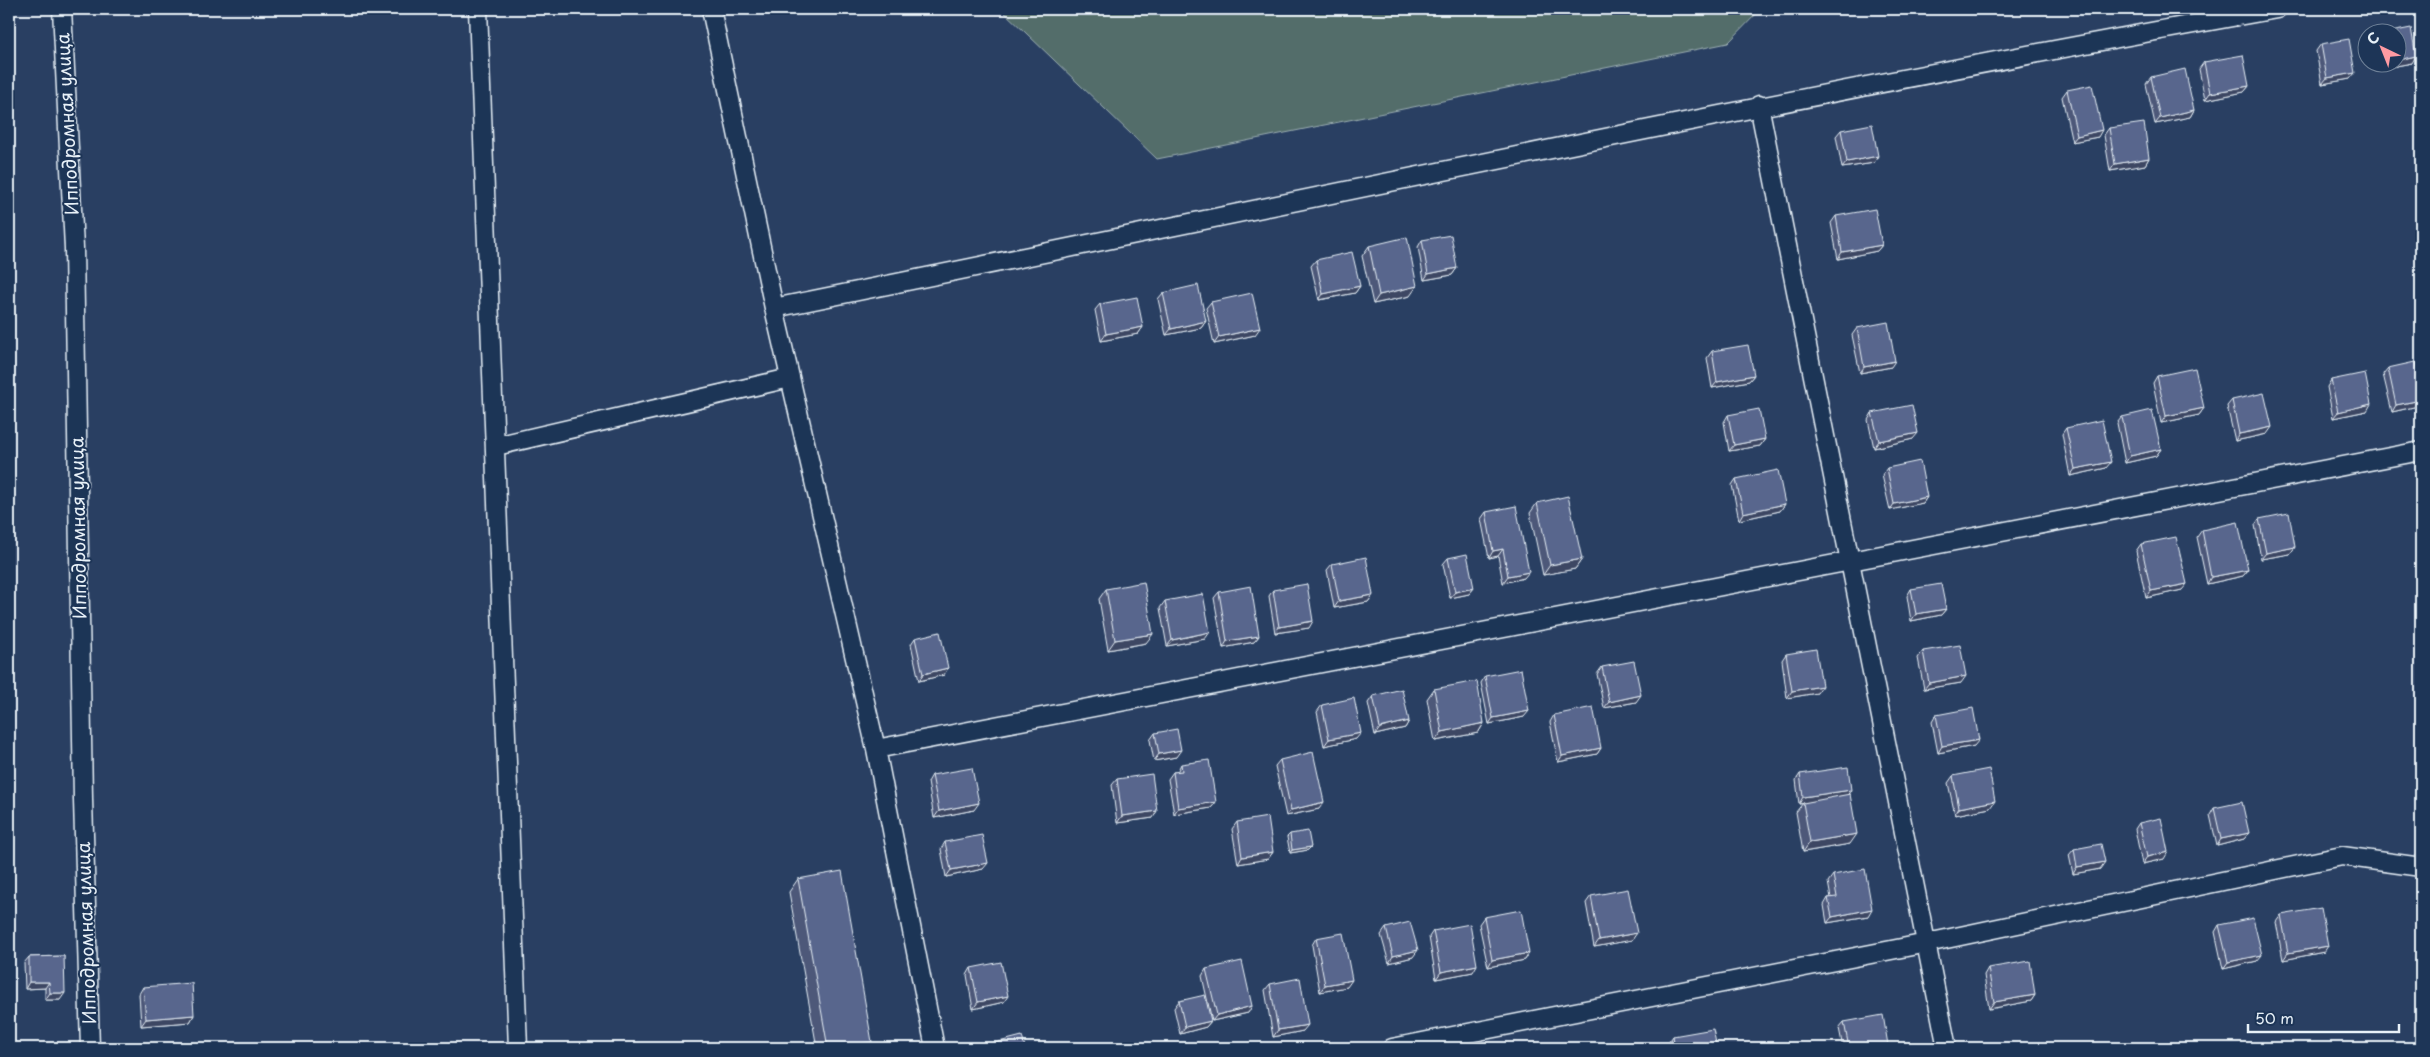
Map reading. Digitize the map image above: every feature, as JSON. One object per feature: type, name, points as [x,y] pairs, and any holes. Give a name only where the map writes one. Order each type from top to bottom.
[{"type":"street","name":"Ипподромная улица","points":[[62,9],[74,248],[83,799],[90,1048]]},
{"type":"street","points":[[478,9],[518,1048]]},
{"type":"street","points":[[711,9],[774,308],[876,749],[935,1048]]},
{"type":"street","points":[[774,308],[1358,190],[1759,105],[2277,9]]},
{"type":"street","points":[[1759,105],[1947,1048]]},
{"type":"street","points":[[496,446],[790,378]]},
{"type":"street","points":[[876,749],[2421,452]]},
{"type":"street","points":[[1392,1048],[1927,943],[2342,856],[2421,867]]},
{"type":"green space","points":[[1001,9],[1761,9],[1728,43],[1157,159]]},
{"type":"building","points":[[2411,28],[2416,56],[2408,58],[2408,29]]},
{"type":"building","points":[[2349,39],[2355,73],[2327,78],[2321,44]]},
{"type":"building","points":[[2243,55],[2249,86],[2210,93],[2204,62]]},
{"type":"building","points":[[2185,69],[2194,110],[2160,118],[2151,77]]},
{"type":"building","points":[[2092,85],[2102,130],[2077,136],[2067,90]]},
{"type":"building","points":[[2144,123],[2149,158],[2115,164],[2109,128]]},
{"type":"building","points":[[1872,124],[1878,156],[1847,162],[1841,130]]},
{"type":"building","points":[[1875,209],[1882,245],[1842,252],[1836,216]]},
{"type":"building","points":[[1451,235],[1457,268],[1428,274],[1422,240]]},
{"type":"building","points":[[1407,237],[1417,286],[1379,295],[1369,246]]},
{"type":"building","points":[[1352,252],[1360,286],[1323,294],[1316,260]]},
{"type":"building","points":[[1198,285],[1206,321],[1171,329],[1163,293]]},
{"type":"building","points":[[1252,293],[1260,328],[1219,337],[1211,302]]},
{"type":"building","points":[[1137,297],[1143,327],[1106,334],[1100,304]]},
{"type":"building","points":[[1888,322],[1895,361],[1864,367],[1857,328]]},
{"type":"building","points":[[1748,345],[1754,375],[1717,382],[1712,351]]},
{"type":"building","points":[[2415,362],[2421,400],[2396,405],[2388,368]]},
{"type":"building","points":[[2195,368],[2204,408],[2166,416],[2157,376]]},
{"type":"building","points":[[2365,373],[2371,404],[2338,412],[2331,380]]},
{"type":"building","points":[[2264,393],[2272,427],[2239,434],[2232,400]]},
{"type":"building","points":[[1912,405],[1918,433],[1879,441],[1872,413]]},
{"type":"building","points":[[1759,409],[1765,439],[1734,445],[1728,415]]},
{"type":"building","points":[[2152,410],[2161,449],[2130,456],[2122,417]]},
{"type":"building","points":[[2102,420],[2111,462],[2075,469],[2066,428]]},
{"type":"building","points":[[1920,461],[1927,497],[1894,504],[1887,468]]},
{"type":"building","points":[[1778,470],[1785,504],[1743,513],[1736,479]]},
{"type":"building","points":[[1568,496],[1582,559],[1550,565],[1537,503]]},
{"type":"building","points":[[1516,506],[1529,572],[1508,576],[1503,549],[1493,551],[1486,512]]},
{"type":"building","points":[[2289,513],[2295,547],[2266,553],[2259,519]]},
{"type":"building","points":[[2238,522],[2248,570],[2211,577],[2202,530]]},
{"type":"building","points":[[2176,537],[2187,584],[2151,591],[2141,544]]},
{"type":"building","points":[[1467,554],[1474,588],[1455,592],[1448,558]]},
{"type":"building","points":[[1366,557],[1373,595],[1339,601],[1332,564]]},
{"type":"building","points":[[1144,582],[1153,634],[1115,640],[1106,589]]},
{"type":"building","points":[[1307,584],[1313,621],[1279,627],[1273,590]]},
{"type":"building","points":[[1941,584],[1946,609],[1916,614],[1911,589]]},
{"type":"building","points":[[1251,586],[1259,636],[1227,641],[1219,592]]},
{"type":"building","points":[[1203,594],[1210,632],[1172,640],[1165,601]]},
{"type":"building","points":[[940,632],[948,668],[923,674],[915,638]]},
{"type":"building","points":[[1960,645],[1966,676],[1929,683],[1923,651]]},
{"type":"building","points":[[1816,649],[1822,686],[1792,691],[1786,654]]},
{"type":"building","points":[[1634,661],[1641,695],[1609,702],[1602,667]]},
{"type":"building","points":[[1521,669],[1529,711],[1493,718],[1485,676]]},
{"type":"building","points":[[1477,681],[1484,723],[1442,732],[1434,689]]},
{"type":"building","points":[[1402,689],[1409,721],[1380,728],[1373,696]]},
{"type":"building","points":[[1354,698],[1361,733],[1329,739],[1322,705]]},
{"type":"building","points":[[1593,707],[1601,748],[1562,756],[1554,715]]},
{"type":"building","points":[[1973,708],[1979,740],[1942,746],[1936,715]]},
{"type":"building","points":[[1177,729],[1181,750],[1159,754],[1155,733]]},
{"type":"building","points":[[1313,752],[1324,802],[1291,810],[1280,760]]},
{"type":"building","points":[[1209,760],[1216,802],[1178,808],[1173,772],[1182,771],[1181,764]]},
{"type":"building","points":[[1848,767],[1851,790],[1803,797],[1800,774]]},
{"type":"building","points":[[972,768],[979,803],[939,811],[932,775]]},
{"type":"building","points":[[1989,769],[1995,801],[1959,808],[1953,776]]},
{"type":"building","points":[[1152,774],[1157,811],[1122,816],[1117,779]]},
{"type":"building","points":[[1850,794],[1857,834],[1810,842],[1803,803]]},
{"type":"building","points":[[2242,802],[2249,833],[2221,839],[2214,808]]},
{"type":"building","points":[[1268,817],[1273,852],[1242,857],[1237,822]]},
{"type":"building","points":[[2161,818],[2168,852],[2147,857],[2139,823]]},
{"type":"building","points":[[1308,831],[1311,847],[1292,850],[1290,834]]},
{"type":"building","points":[[982,835],[988,863],[951,870],[945,842]]},
{"type":"building","points":[[2101,844],[2105,862],[2077,867],[2074,849]]},
{"type":"building","points":[[1865,869],[1872,909],[1832,917],[1828,898],[1837,897],[1833,875]]},
{"type":"building","points":[[842,871],[872,1042],[828,1048],[798,879]]},
{"type":"building","points":[[1628,889],[1637,933],[1599,940],[1591,896]]},
{"type":"building","points":[[2321,908],[2328,946],[2288,953],[2281,915]]},
{"type":"building","points":[[1521,910],[1529,953],[1492,960],[1484,917]]},
{"type":"building","points":[[2253,918],[2262,955],[2228,962],[2219,925]]},
{"type":"building","points":[[1410,922],[1418,950],[1393,956],[1386,928]]},
{"type":"building","points":[[1470,924],[1477,965],[1441,972],[1433,931]]},
{"type":"building","points":[[1343,933],[1352,980],[1325,985],[1316,938]]},
{"type":"building","points":[[64,956],[65,993],[50,993],[49,982],[29,982],[29,957]]},
{"type":"building","points":[[1242,961],[1252,1006],[1217,1015],[1206,969]]},
{"type":"building","points":[[2030,961],[2035,995],[1994,1002],[1988,968]]},
{"type":"building","points":[[1001,962],[1008,996],[978,1002],[971,968]]},
{"type":"building","points":[[1300,978],[1308,1025],[1278,1030],[1270,984]]},
{"type":"building","points":[[192,983],[194,1015],[146,1019],[143,987]]},
{"type":"building","points":[[1205,995],[1211,1021],[1185,1027],[1179,1001]]},
{"type":"building","points":[[1883,1015],[1888,1045],[1849,1048],[1844,1022]]},
{"type":"building","points":[[1713,1029],[1717,1048],[1675,1048],[1673,1036]]},
{"type":"building","points":[[1022,1036],[1025,1048],[992,1048],[991,1044]]},
{"type":"building","points":[[1654,1044],[1655,1048],[1625,1048]]}]
